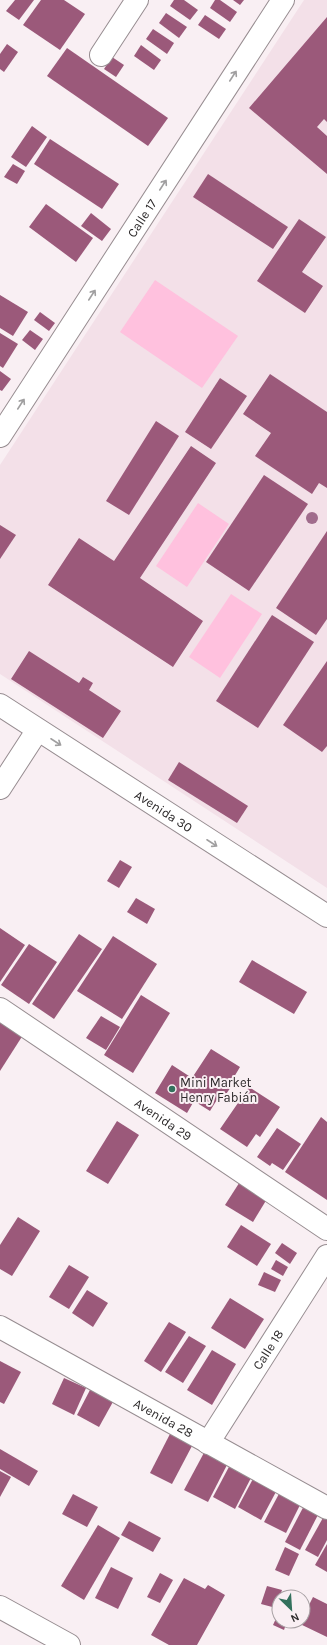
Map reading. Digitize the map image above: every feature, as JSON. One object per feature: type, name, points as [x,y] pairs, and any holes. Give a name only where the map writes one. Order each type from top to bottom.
[{"type":"street","points":[[101,55],[137,0]]},
{"type":"street","name":"Calle 17","points":[[0,436],[283,0]]},
{"type":"street","name":"Avenida 30","points":[[0,705],[37,731],[327,916]]},
{"type":"street","points":[[0,788],[37,731]]},
{"type":"street","name":"Avenida 29","points":[[0,1009],[327,1229]]},
{"type":"street","name":"Calle 18","points":[[208,1443],[327,1256]]},
{"type":"street","name":"Avenida 28","points":[[0,1327],[327,1508]]},
{"type":"street","points":[[0,1607],[69,1645]]},
{"type":"shaded area","points":[[304,0],[327,0],[327,888],[0,674],[0,465]]},
{"type":"shaded area","points":[[155,280],[238,336],[202,388],[120,332]]},
{"type":"shaded area","points":[[198,503],[229,524],[187,587],[156,566]]},
{"type":"shaded area","points":[[231,594],[262,614],[220,678],[189,657]]},
{"type":"building","points":[[15,0],[34,0],[19,20],[6,11]]},
{"type":"building","points":[[41,0],[64,0],[85,14],[60,50],[23,25]]},
{"type":"building","points":[[174,0],[184,0],[198,10],[190,20],[170,6]]},
{"type":"building","points":[[215,0],[220,0],[237,12],[230,22],[210,8]]},
{"type":"building","points":[[233,0],[244,0],[240,5]]},
{"type":"building","points":[[166,13],[187,27],[179,38],[159,23]]},
{"type":"building","points":[[205,15],[226,29],[219,39],[198,25]]},
{"type":"building","points":[[327,17],[327,122],[324,119],[317,127],[327,136],[327,174],[249,108]]},
{"type":"building","points":[[153,29],[174,43],[167,54],[146,39]]},
{"type":"building","points":[[7,44],[18,52],[4,72],[0,69],[0,54]]},
{"type":"building","points":[[141,45],[161,60],[154,70],[134,56]]},
{"type":"building","points":[[67,48],[168,118],[148,146],[47,76]]},
{"type":"building","points":[[112,57],[124,65],[116,77],[104,69]]},
{"type":"building","points":[[32,126],[47,137],[26,167],[11,157]]},
{"type":"building","points":[[50,139],[119,184],[102,209],[34,164]]},
{"type":"building","points":[[13,164],[25,171],[17,184],[4,177]]},
{"type":"building","points":[[208,174],[288,227],[273,249],[193,197]]},
{"type":"building","points":[[46,204],[93,238],[76,262],[29,227]]},
{"type":"building","points":[[91,213],[111,229],[102,241],[81,226]]},
{"type":"building","points":[[299,219],[326,237],[302,272],[323,286],[305,313],[257,281]]},
{"type":"building","points":[[0,295],[28,312],[13,336],[0,328]]},
{"type":"building","points":[[40,312],[55,323],[49,331],[34,320]]},
{"type":"building","points":[[30,330],[43,339],[35,350],[22,340]]},
{"type":"building","points":[[0,333],[18,344],[3,368],[0,366]]},
{"type":"building","points":[[0,371],[11,379],[2,391],[0,390]]},
{"type":"building","points":[[270,374],[327,412],[327,488],[319,483],[312,494],[255,456],[271,433],[243,414]]},
{"type":"building","points":[[220,378],[247,396],[211,449],[185,432]]},
{"type":"building","points":[[156,421],[179,436],[129,515],[106,501]]},
{"type":"building","points":[[191,446],[216,463],[140,578],[203,621],[173,667],[48,585],[79,538],[114,561]]},
{"type":"building","points":[[264,475],[308,504],[249,591],[206,562]]},
{"type":"building","points":[[0,525],[16,535],[0,559]]},
{"type":"building","points":[[327,531],[327,619],[316,635],[276,608]]},
{"type":"building","points":[[272,615],[314,642],[258,728],[216,701]]},
{"type":"building","points":[[29,651],[79,683],[83,677],[93,683],[89,690],[121,711],[103,738],[11,679]]},
{"type":"building","points":[[327,661],[327,746],[322,752],[283,725]]},
{"type":"building","points":[[179,762],[248,806],[237,823],[168,780]]},
{"type":"building","points":[[120,860],[132,867],[119,888],[107,881]]},
{"type":"building","points":[[136,898],[155,909],[147,924],[127,912]]},
{"type":"building","points":[[0,928],[25,945],[0,982]]},
{"type":"building","points":[[79,934],[102,949],[54,1019],[32,1004]]},
{"type":"building","points":[[113,936],[157,964],[122,1019],[77,991]]},
{"type":"building","points":[[29,944],[57,962],[29,1004],[1,985]]},
{"type":"building","points":[[252,960],[307,992],[294,1014],[239,982]]},
{"type":"building","points":[[141,995],[170,1013],[133,1073],[104,1055]]},
{"type":"building","points":[[101,1016],[120,1027],[106,1050],[86,1038]]},
{"type":"building","points":[[0,1021],[23,1035],[0,1071]]},
{"type":"building","points":[[211,1049],[240,1067],[231,1082],[233,1084],[222,1100],[218,1098],[210,1111],[194,1101],[187,1113],[155,1093],[172,1065],[192,1078]]},
{"type":"building","points":[[249,1087],[280,1107],[260,1137],[256,1134],[247,1147],[220,1129]]},
{"type":"building","points":[[321,1117],[327,1122],[327,1200],[285,1172]]},
{"type":"building","points":[[117,1121],[139,1135],[108,1184],[86,1171]]},
{"type":"building","points":[[277,1128],[301,1144],[283,1170],[272,1163],[270,1166],[257,1157]]},
{"type":"building","points":[[243,1177],[270,1194],[253,1222],[225,1205]]},
{"type":"building","points":[[18,1217],[40,1231],[12,1276],[0,1269],[0,1245]]},
{"type":"building","points":[[241,1225],[271,1244],[257,1266],[227,1247]]},
{"type":"building","points":[[282,1243],[297,1253],[290,1264],[275,1253]]},
{"type":"building","points":[[276,1260],[288,1267],[283,1276],[271,1269]]},
{"type":"building","points":[[69,1265],[89,1277],[69,1309],[49,1297]]},
{"type":"building","points":[[264,1272],[281,1280],[275,1292],[258,1285]]},
{"type":"building","points":[[87,1290],[108,1303],[93,1327],[72,1313]]},
{"type":"building","points":[[230,1298],[264,1319],[245,1349],[211,1328]]},
{"type":"building","points":[[169,1322],[186,1332],[161,1372],[144,1361]]},
{"type":"building","points":[[189,1336],[206,1346],[183,1383],[165,1372]]},
{"type":"building","points":[[212,1350],[236,1364],[212,1405],[187,1390]]},
{"type":"building","points":[[0,1361],[21,1372],[4,1404],[0,1402]]},
{"type":"building","points":[[64,1378],[86,1388],[74,1415],[52,1404]]},
{"type":"building","points":[[91,1388],[114,1400],[99,1427],[77,1415]]},
{"type":"building","points":[[171,1432],[193,1444],[172,1484],[150,1473]]},
{"type":"building","points":[[0,1449],[38,1471],[29,1486],[0,1469]]},
{"type":"building","points":[[206,1449],[229,1461],[208,1502],[184,1490]]},
{"type":"building","points":[[231,1463],[253,1474],[235,1509],[213,1497]]},
{"type":"building","points":[[0,1471],[11,1477],[0,1497]]},
{"type":"building","points":[[255,1475],[278,1488],[261,1520],[238,1507]]},
{"type":"building","points":[[281,1490],[302,1501],[286,1533],[264,1522]]},
{"type":"building","points":[[73,1494],[98,1507],[87,1527],[62,1514]]},
{"type":"building","points":[[307,1500],[322,1507],[300,1550],[285,1542]]},
{"type":"building","points":[[324,1516],[327,1518],[327,1540],[318,1557],[305,1550]]},
{"type":"building","points":[[129,1521],[161,1538],[153,1552],[121,1535]]},
{"type":"building","points":[[98,1525],[120,1538],[84,1600],[61,1586]]},
{"type":"building","points":[[327,1544],[327,1572],[315,1565]]},
{"type":"building","points":[[285,1547],[299,1554],[289,1576],[275,1570]]},
{"type":"building","points":[[111,1567],[133,1578],[118,1609],[95,1598]]},
{"type":"building","points":[[160,1573],[173,1580],[160,1603],[147,1597]]},
{"type":"building","points":[[184,1578],[205,1589],[208,1585],[225,1595],[197,1645],[169,1645],[151,1635]]},
{"type":"building","points":[[267,1586],[278,1589],[271,1589],[271,1607],[261,1604]]},
{"type":"building","points":[[313,1597],[327,1604],[327,1637],[310,1629],[311,1601]]},
{"type":"place","name":"Mini Market Henry Fabián","points":[[172,1089]]}]
